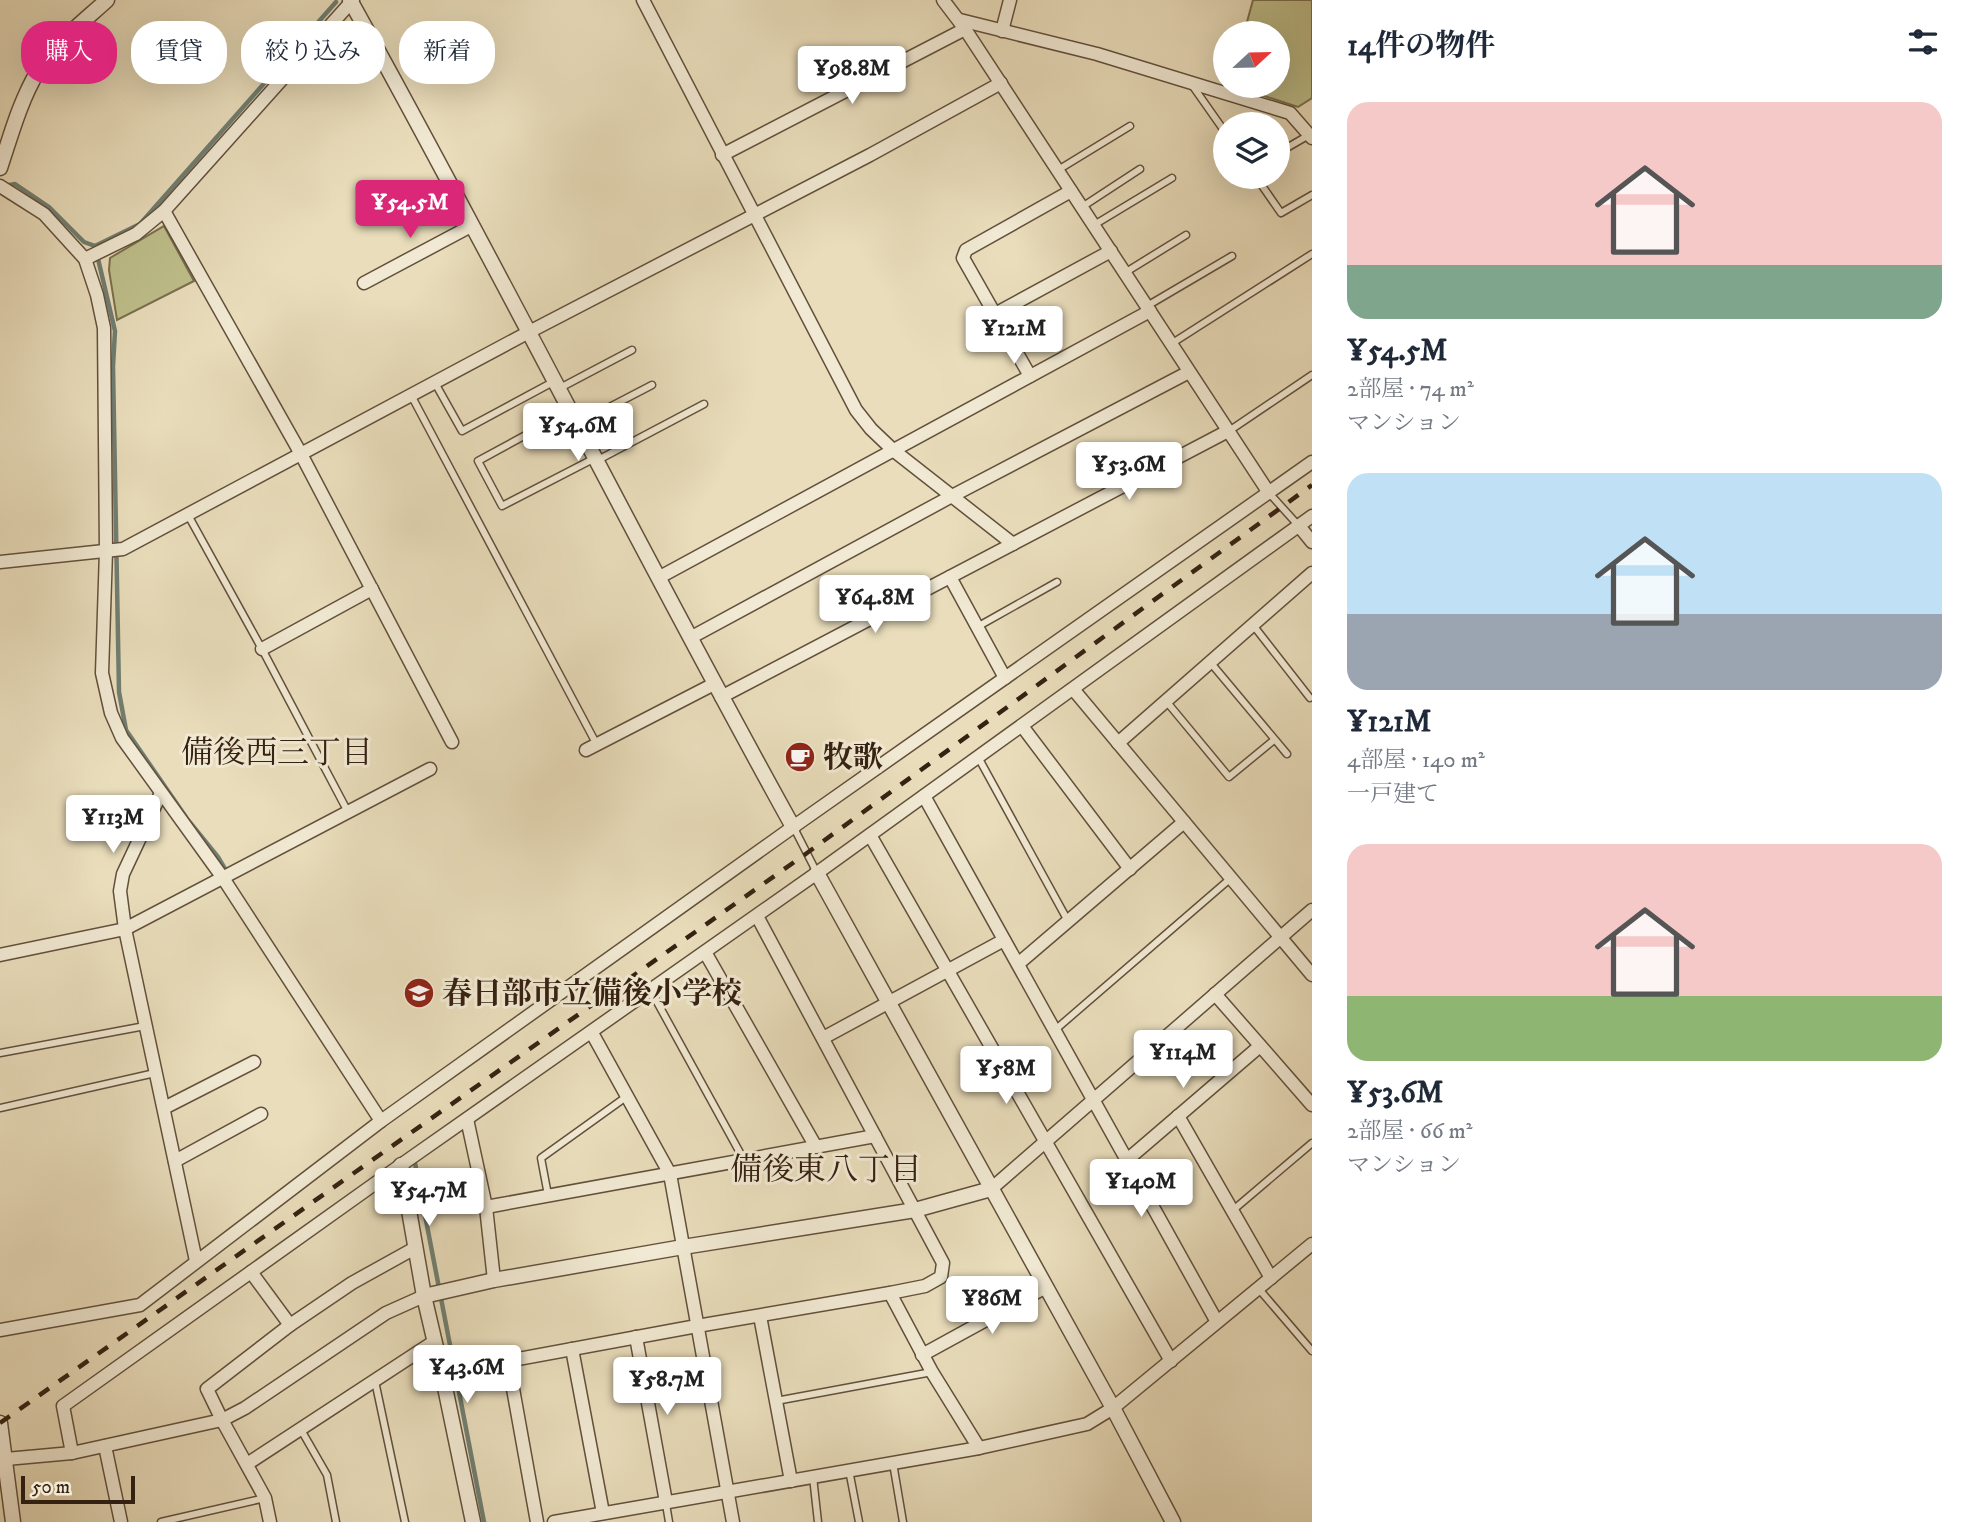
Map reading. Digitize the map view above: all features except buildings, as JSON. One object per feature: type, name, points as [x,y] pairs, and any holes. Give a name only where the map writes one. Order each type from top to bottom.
[{"type":"street","points":[[0,168],[22,102],[39,69],[61,43],[107,0]]},
{"type":"street","points":[[643,0],[856,410],[893,450],[1013,544]]},
{"type":"street","points":[[943,0],[963,24],[1269,493]]},
{"type":"street","points":[[1002,31],[1010,0]]},
{"type":"street","points":[[85,259],[136,234],[164,211],[351,1],[793,827]]},
{"type":"street","points":[[722,155],[963,24],[1097,54],[1290,113],[1311,136]]},
{"type":"street","points":[[0,562],[123,549],[529,332],[870,155],[1001,83]]},
{"type":"street","points":[[0,186],[44,214],[85,259],[104,328],[106,551],[102,673],[111,712],[122,738],[223,878],[381,1121]]},
{"type":"street","points":[[1030,376],[963,258],[966,250],[1071,191]]},
{"type":"street","points":[[164,211],[301,454],[452,743]]},
{"type":"street","points":[[363,283],[471,226]]},
{"type":"street","points":[[995,314],[1111,251]]},
{"type":"street","points":[[658,578],[1148,309]]},
{"type":"street","points":[[690,638],[1189,372]]},
{"type":"street","points":[[591,748],[718,691],[950,577],[1228,431]]},
{"type":"street","points":[[0,1330],[140,1305],[381,1121],[1312,462]]},
{"type":"street","points":[[72,1453],[63,1406],[757,916],[1312,516]]},
{"type":"street","points":[[1298,526],[1312,542]]},
{"type":"street","points":[[1118,743],[1312,573]]},
{"type":"street","points":[[950,577],[1005,678]]},
{"type":"street","points":[[262,649],[372,589]]},
{"type":"street","points":[[1073,689],[1312,975]]},
{"type":"street","points":[[1022,726],[1130,869]]},
{"type":"street","points":[[0,955],[125,929],[430,769]]},
{"type":"street","points":[[161,793],[123,874],[120,891],[125,929],[196,1261]]},
{"type":"street","points":[[924,796],[1217,1322]]},
{"type":"street","points":[[1018,964],[1184,822]]},
{"type":"street","points":[[870,835],[1171,1361]]},
{"type":"street","points":[[817,873],[1113,1408],[1173,1522]]},
{"type":"street","points":[[6,1459],[72,1453],[222,1420],[245,1408],[386,1313],[424,1296],[494,1280],[915,1210],[991,1189],[1311,911]]},
{"type":"street","points":[[442,1373],[890,1293],[925,1286],[941,1277],[943,1263],[757,916]]},
{"type":"street","points":[[822,1038],[1004,940]]},
{"type":"street","points":[[705,952],[816,1147]]},
{"type":"street","points":[[1215,994],[1312,1105]]},
{"type":"street","points":[[592,1032],[670,1174],[733,1522]]},
{"type":"street","points":[[1127,1160],[1260,1046]]},
{"type":"street","points":[[164,1108],[254,1062]]},
{"type":"street","points":[[175,1161],[261,1114]]},
{"type":"street","points":[[1178,1116],[1271,1278]]},
{"type":"street","points":[[467,1119],[486,1207],[494,1280]]},
{"type":"street","points":[[486,1207],[875,1136]]},
{"type":"street","points":[[401,1165],[424,1296],[473,1522]]},
{"type":"street","points":[[554,1522],[608,1516],[666,1502],[979,1448],[1087,1424],[1113,1408],[1312,1244]]},
{"type":"street","points":[[270,1522],[265,1497],[207,1389],[290,1325],[352,1283],[415,1248]]},
{"type":"street","points":[[251,1272],[290,1325]]},
{"type":"street","points":[[922,1355],[1046,1287]]},
{"type":"street","points":[[890,1293],[922,1355],[979,1448]]},
{"type":"street","points":[[760,1316],[791,1480]]},
{"type":"street","points":[[636,1337],[666,1502]]},
{"type":"street","points":[[247,1464],[435,1341]]},
{"type":"street","points":[[572,1349],[608,1516]]},
{"type":"street","points":[[509,1361],[537,1522]]},
{"type":"street","points":[[0,1423],[13,1522]]},
{"type":"street","points":[[105,1446],[121,1522]]},
{"type":"lane","points":[[1191,83],[1213,115]]},
{"type":"lane","points":[[1058,170],[1130,126]]},
{"type":"lane","points":[[1290,147],[1311,136]]},
{"type":"lane","points":[[1082,207],[1140,169]]},
{"type":"lane","points":[[1094,225],[1172,178]]},
{"type":"lane","points":[[1264,189],[1281,213],[1312,195]]},
{"type":"lane","points":[[1125,273],[1186,235]]},
{"type":"lane","points":[[1171,344],[1312,254]]},
{"type":"lane","points":[[1148,309],[1232,256]]},
{"type":"lane","points":[[435,383],[462,431],[632,350]]},
{"type":"lane","points":[[1228,431],[1312,375]]},
{"type":"lane","points":[[652,385],[478,461],[502,506],[704,404]]},
{"type":"lane","points":[[411,395],[591,748]]},
{"type":"lane","points":[[1269,493],[1298,526]]},
{"type":"lane","points":[[187,514],[348,812]]},
{"type":"lane","points":[[977,627],[1057,582]]},
{"type":"lane","points":[[1253,625],[1310,698]]},
{"type":"lane","points":[[1210,662],[1287,754]]},
{"type":"lane","points":[[1166,701],[1229,777],[1274,740]]},
{"type":"lane","points":[[978,758],[1068,921]]},
{"type":"lane","points":[[793,827],[817,873]]},
{"type":"lane","points":[[1055,1031],[1231,878]]},
{"type":"lane","points":[[651,990],[744,1160]]},
{"type":"lane","points":[[0,1053],[146,1025]]},
{"type":"lane","points":[[0,1108],[157,1073]]},
{"type":"lane","points":[[548,1196],[541,1158],[628,1096]]},
{"type":"lane","points":[[1232,1211],[1312,1143]]},
{"type":"lane","points":[[1258,1288],[1312,1351]]},
{"type":"lane","points":[[776,1401],[932,1372]]},
{"type":"lane","points":[[374,1379],[405,1522]]},
{"type":"lane","points":[[300,1429],[327,1475],[336,1522]]},
{"type":"lane","points":[[893,1463],[903,1522]]},
{"type":"lane","points":[[849,1470],[859,1522]]},
{"type":"lane","points":[[813,1477],[818,1522]]},
{"type":"lane","points":[[161,1522],[265,1497]]},
{"type":"lane","points":[[666,1502],[669,1522]]},
{"type":"green space","points":[[1253,0],[1312,0],[1312,98],[1298,107],[1271,98],[1290,98],[1290,21],[1247,21]]},
{"type":"green space","points":[[164,226],[194,281],[117,320],[109,270],[110,258]]},
{"type":"waterway","points":[[4,186],[15,184],[49,207],[84,242],[95,246],[140,224],[336,2]]},
{"type":"waterway","points":[[95,246],[115,331],[113,366],[119,692],[126,730],[228,874]]},
{"type":"waterway","points":[[415,1163],[484,1522]]},
{"type":"railway","points":[[0,1423],[807,853],[1312,485]]},
{"type":"place","name":"牧歌","points":[[800,757]]},
{"type":"place","name":"春日部市立備後小学校","points":[[419,993]]},
{"type":"district","name":"備後西三丁目","points":[[277,752]]},
{"type":"district","name":"備後東八丁目","points":[[826,1169]]}]
